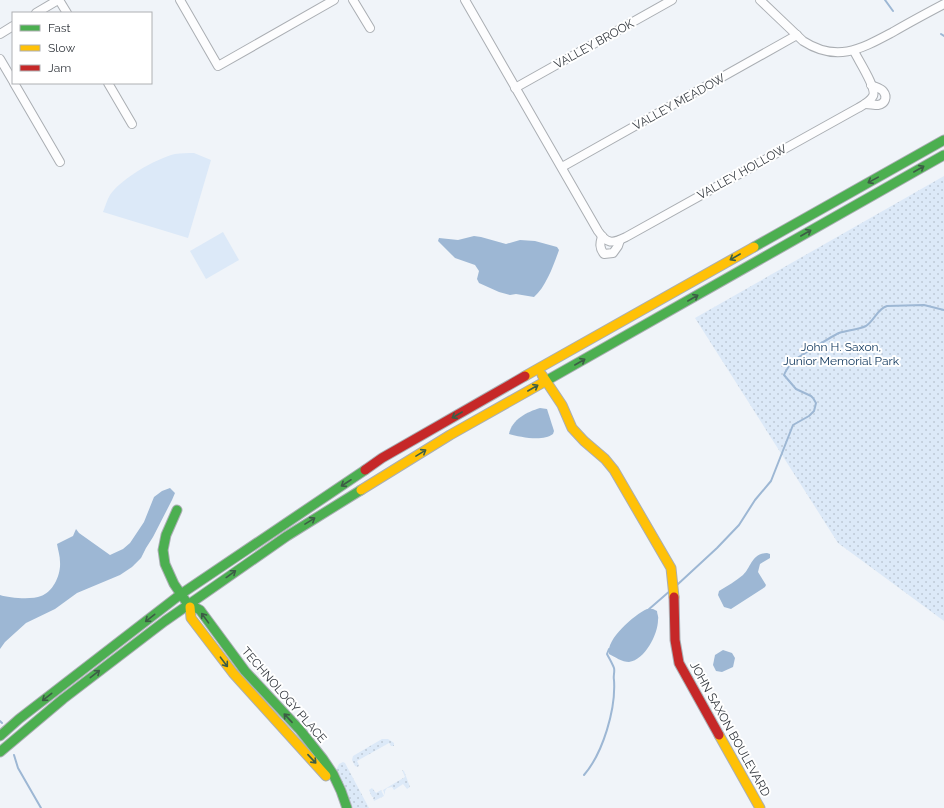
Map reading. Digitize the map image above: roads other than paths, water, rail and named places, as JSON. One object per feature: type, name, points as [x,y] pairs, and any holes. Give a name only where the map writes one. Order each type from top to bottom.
[{"type":"main road","points":[[0,736],[26,714],[181,594],[279,526],[382,458],[944,140]]},
{"type":"main road","points":[[0,752],[64,698],[165,621],[189,606],[286,536],[450,435],[944,155]]},
{"type":"main road","name":"JOHN SAXON BOULEVARD","points":[[538,369],[564,409],[567,422],[573,431],[584,443],[604,458],[614,470],[670,568],[674,580],[676,647],[679,663],[760,808]]},
{"type":"main road","name":"TECHNOLOGY PLACE","points":[[177,510],[166,535],[163,554],[170,578],[189,606],[191,618],[233,673],[317,765],[347,808]]},
{"type":"street","points":[[38,12],[58,0],[66,12]]},
{"type":"street","points":[[180,0],[218,66],[334,0]]},
{"type":"street","points":[[353,0],[370,28]]},
{"type":"street","name":"VALLEY HOLLOW","points":[[465,0],[602,236],[601,249],[604,254],[612,253],[618,246],[620,240],[865,104],[879,104],[884,102],[885,95],[882,90],[871,85],[854,51]]},
{"type":"street","name":"VALLEY BROOK","points":[[516,88],[672,0]]},
{"type":"street","points":[[760,0],[810,46],[826,52],[842,53],[854,51],[870,45],[944,4]]},
{"type":"street","points":[[0,34],[12,27]]},
{"type":"street","name":"VALLEY MEADOW","points":[[562,167],[797,35]]},
{"type":"street","points":[[0,59],[12,79]]},
{"type":"street","points":[[15,84],[60,162]]},
{"type":"street","points":[[109,84],[132,124]]},
{"type":"street","points":[[865,104],[871,100],[874,94],[871,85]]},
{"type":"street","points":[[602,236],[610,242],[620,240]]},
{"type":"water","points":[[474,236],[506,244],[520,240],[535,241],[557,247],[559,250],[546,281],[534,297],[516,294],[510,295],[479,283],[477,279],[479,271],[475,265],[455,258],[438,241],[439,238],[458,240]]},
{"type":"water","points":[[540,408],[547,409],[554,431],[553,434],[543,438],[538,438],[509,434],[513,424],[517,420],[525,414]]},
{"type":"water","points":[[170,488],[175,493],[172,500],[141,558],[132,567],[120,575],[77,593],[55,609],[26,623],[5,642],[0,649],[0,595],[15,598],[32,598],[41,596],[49,591],[53,587],[58,577],[60,567],[57,544],[73,536],[76,529],[79,533],[110,555],[123,549],[130,543],[144,522],[154,497],[162,491]]},
{"type":"water","points":[[767,553],[770,554],[770,558],[760,564],[758,572],[766,585],[765,587],[731,609],[724,607],[718,595],[719,591],[743,575],[754,559]]},
{"type":"water","points":[[647,609],[657,611],[658,619],[656,632],[650,646],[645,652],[640,657],[629,662],[609,654],[609,648],[616,635],[635,616]]},
{"type":"water","points":[[723,650],[732,653],[735,658],[733,667],[722,672],[716,671],[713,665],[715,655]]},
{"type":"waterway","points":[[885,0],[893,11]]},
{"type":"waterway","points":[[677,585],[717,548],[739,525],[755,500],[771,481],[793,425],[809,416],[814,411],[816,403],[813,398],[796,389],[784,375],[792,362],[839,333],[866,326],[884,307],[924,305],[944,310]]},
{"type":"waterway","points":[[648,610],[671,590]]},
{"type":"waterway","points":[[584,775],[591,766],[602,743],[607,730],[613,704],[614,668],[607,654],[609,649]]},
{"type":"waterway","points":[[14,755],[18,768],[41,808]]},
{"type":"park label","name":"John H. Saxon, Junior Memorial Park","points":[[841,354]]}]
